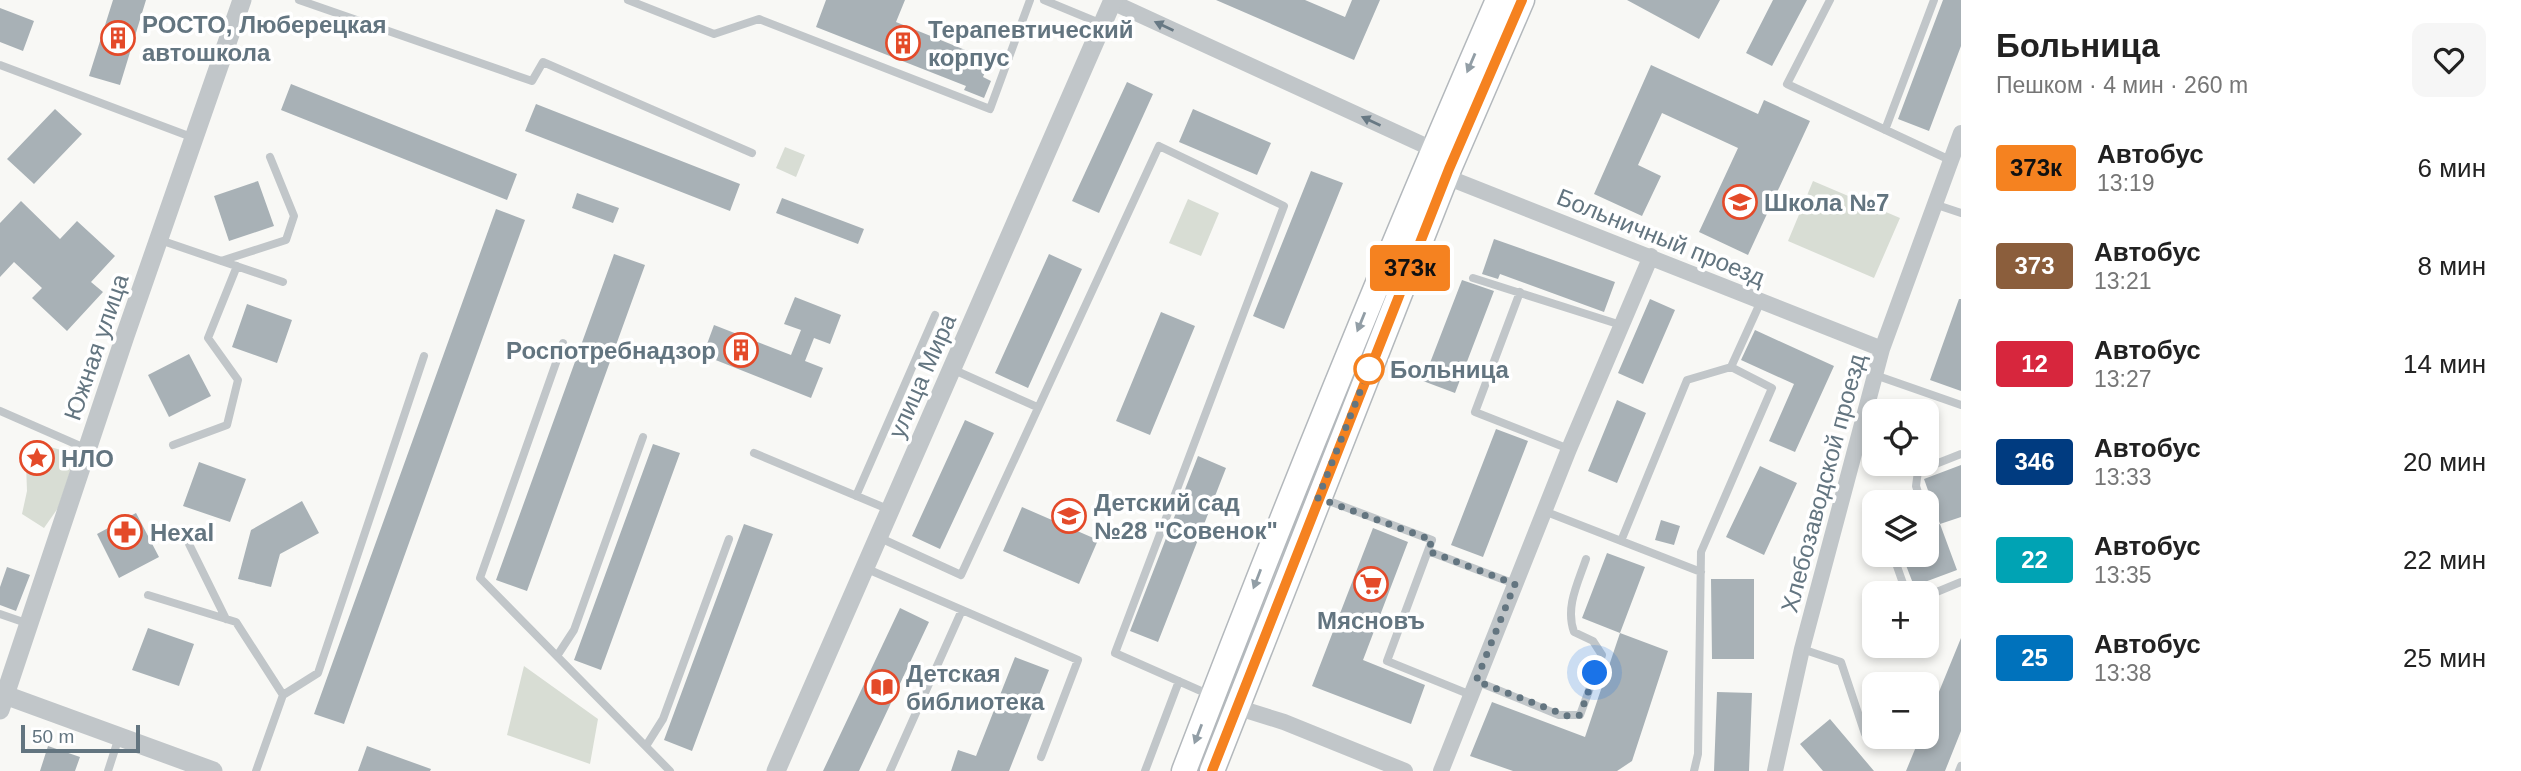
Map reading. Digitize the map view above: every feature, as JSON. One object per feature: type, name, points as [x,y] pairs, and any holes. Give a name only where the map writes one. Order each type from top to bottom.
[{"type":"main road","points":[[1212,771],[1318,498],[1498,0]]},
{"type":"main road","points":[[1184,771],[1283,512],[1439,163],[1522,0]]},
{"type":"street","name":"Южная улица","points":[[3,703],[87,449],[242,0]]},
{"type":"street","name":"улица Мира","points":[[776,771],[1112,1]]},
{"type":"street","name":"Больничный проезд","points":[[1112,1],[1439,163],[1651,256],[1882,349]]},
{"type":"street","name":"Хлебозаводской проезд","points":[[1775,771],[1802,649],[1882,349],[1961,132]]},
{"type":"street","points":[[1441,771],[1569,449],[1651,256]]},
{"type":"street","points":[[3,703],[120,737],[213,771]]},
{"type":"street","points":[[1236,707],[1284,722],[1405,771]]},
{"type":"lane","points":[[299,0],[532,81],[543,62],[752,153]]},
{"type":"lane","points":[[628,0],[714,33],[759,19],[990,109],[1030,0]]},
{"type":"lane","points":[[1044,0],[1102,23]]},
{"type":"lane","points":[[1830,0],[1787,85],[1950,160]]},
{"type":"lane","points":[[1885,130],[1934,0]]},
{"type":"lane","points":[[0,65],[196,139]]},
{"type":"lane","points":[[878,537],[961,575],[1159,146],[1284,206],[1115,653],[1213,696]]},
{"type":"lane","points":[[221,261],[286,240],[294,216],[270,157]]},
{"type":"lane","points":[[1934,204],[1961,213]]},
{"type":"lane","points":[[160,240],[283,282]]},
{"type":"lane","points":[[173,445],[227,425],[238,380],[208,338],[237,266]]},
{"type":"lane","points":[[1473,278],[1621,325]]},
{"type":"lane","points":[[1520,292],[1475,412],[1569,449]]},
{"type":"lane","points":[[1731,367],[1761,301]]},
{"type":"lane","points":[[856,496],[935,315]]},
{"type":"lane","points":[[562,343],[480,578],[670,771]]},
{"type":"lane","points":[[256,771],[283,695],[318,673],[424,356]]},
{"type":"lane","points":[[1621,541],[1687,380],[1731,367],[1772,387],[1701,552],[1698,754],[1694,771]]},
{"type":"lane","points":[[952,369],[1037,407]]},
{"type":"lane","points":[[1875,375],[1961,405]]},
{"type":"lane","points":[[0,411],[87,449]]},
{"type":"lane","points":[[557,656],[574,630],[643,437]]},
{"type":"lane","points":[[754,453],[890,510]]},
{"type":"lane","points":[[1918,490],[1915,480],[1918,471],[1961,454]]},
{"type":"lane","points":[[1318,498],[1432,540],[1387,661],[1559,715],[1580,715],[1602,655],[1593,641],[1574,632],[1570,622],[1569,611],[1586,559]]},
{"type":"lane","points":[[1544,511],[1701,572]]},
{"type":"lane","points":[[646,746],[663,719],[729,539]]},
{"type":"lane","points":[[190,544],[226,619]]},
{"type":"lane","points":[[1428,551],[1515,584]]},
{"type":"lane","points":[[865,568],[1078,660],[1041,757]]},
{"type":"lane","points":[[1939,591],[1961,582]]},
{"type":"lane","points":[[148,595],[236,622],[283,695]]},
{"type":"lane","points":[[890,771],[962,610]]},
{"type":"lane","points":[[0,614],[29,624]]},
{"type":"lane","points":[[1802,649],[1841,662],[1862,725]]},
{"type":"lane","points":[[1144,771],[1179,681]]},
{"type":"lane","points":[[108,771],[120,737]]},
{"type":"lane","points":[[1959,771],[1961,766]]},
{"type":"shaded area","points":[[785,147],[805,155],[796,177],[776,168]]},
{"type":"shaded area","points":[[1813,181],[1900,218],[1874,278],[1788,241]]},
{"type":"shaded area","points":[[1188,199],[1219,213],[1201,256],[1169,243]]},
{"type":"shaded area","points":[[39,444],[76,454],[58,508],[44,528],[22,514],[27,491],[26,464]]},
{"type":"shaded area","points":[[524,666],[598,719],[590,764],[507,735]]},
{"type":"building","name":"РОСТО, Люберецкая автошкола","points":[[113,0],[146,0],[120,85],[89,76]]},
{"type":"building","name":"Терапевтический корпус","points":[[826,0],[905,0],[896,22],[990,60],[983,77],[991,81],[984,98],[964,90],[966,86],[816,27]]},
{"type":"building","points":[[1216,0],[1305,0],[1345,17],[1352,0],[1380,0],[1354,60]]},
{"type":"building","points":[[1627,0],[1720,0],[1699,39]]},
{"type":"building","points":[[1773,0],[1807,0],[1772,66],[1746,53]]},
{"type":"building","points":[[1943,0],[1961,0],[1961,46],[1929,131],[1898,119]]},
{"type":"building","points":[[0,8],[34,21],[23,51],[0,42]]},
{"type":"building","points":[[1651,65],[1758,114],[1764,100],[1810,121],[1748,255],[1699,232],[1738,148],[1662,113],[1638,165],[1661,176],[1642,216],[1594,194]]},
{"type":"building","points":[[1127,82],[1153,94],[1099,213],[1072,201]]},
{"type":"building","points":[[291,84],[517,174],[507,200],[281,110]]},
{"type":"building","points":[[536,104],[740,184],[730,211],[525,131]]},
{"type":"building","points":[[55,109],[82,134],[34,184],[7,159]]},
{"type":"building","points":[[1193,109],[1271,143],[1257,175],[1179,142]]},
{"type":"building","points":[[1311,171],[1343,183],[1284,329],[1253,316]]},
{"type":"building","points":[[258,181],[274,226],[229,241],[214,196]]},
{"type":"building","points":[[577,193],[619,208],[613,223],[572,208]]},
{"type":"building","points":[[782,198],[864,229],[858,244],[776,213]]},
{"type":"building","points":[[21,201],[60,239],[77,221],[115,256],[91,282],[103,292],[67,331],[32,298],[42,288],[14,262],[0,277],[0,223]]},
{"type":"building","points":[[496,209],[525,220],[344,724],[314,714]]},
{"type":"building","points":[[1494,239],[1615,282],[1604,312],[1500,274],[1498,279],[1482,274]]},
{"type":"building","points":[[614,254],[645,265],[527,591],[496,580]]},
{"type":"building","points":[[1049,254],[1082,269],[1028,388],[995,373]]},
{"type":"building","points":[[1462,280],[1494,291],[1455,393],[1423,381]]},
{"type":"building","name":"Роспотребнадзор","points":[[795,297],[841,315],[830,344],[814,338],[805,361],[823,368],[811,398],[703,355],[714,325],[791,355],[801,330],[784,324]]},
{"type":"building","points":[[1650,299],[1675,310],[1643,384],[1618,373]]},
{"type":"building","points":[[1961,299],[1961,391],[1930,380]]},
{"type":"building","points":[[247,304],[292,320],[277,363],[232,347]]},
{"type":"building","points":[[1161,312],[1195,326],[1150,435],[1116,421]]},
{"type":"building","points":[[1755,330],[1834,366],[1795,452],[1769,441],[1794,384],[1741,360]]},
{"type":"building","points":[[189,354],[211,396],[169,417],[148,375]]},
{"type":"building","points":[[1617,400],[1646,413],[1617,483],[1588,471]]},
{"type":"building","points":[[965,420],[994,433],[940,549],[912,536]]},
{"type":"building","points":[[1496,429],[1528,441],[1483,557],[1451,545]]},
{"type":"building","points":[[653,444],[680,453],[601,670],[574,660]]},
{"type":"building","points":[[1198,456],[1226,468],[1158,642],[1130,631]]},
{"type":"building","points":[[199,462],[246,479],[230,522],[183,506]]},
{"type":"building","points":[[1961,465],[1961,517],[1940,524],[1939,490],[1928,490],[1924,479],[1939,476],[1939,473]]},
{"type":"building","points":[[1760,466],[1797,483],[1764,555],[1726,537]]},
{"type":"building","points":[[302,501],[319,533],[280,554],[271,587],[238,579],[251,530]]},
{"type":"building","points":[[1022,507],[1098,540],[1079,584],[1003,551]]},
{"type":"building","points":[[136,513],[159,557],[119,578],[97,534]]},
{"type":"building","points":[[1661,520],[1680,526],[1674,545],[1655,540]]},
{"type":"building","points":[[744,524],[773,534],[692,751],[664,740]]},
{"type":"building","points":[[1939,524],[1957,570],[1927,581],[1912,581],[1907,567],[1939,567]]},
{"type":"building","points":[[1373,528],[1408,542],[1363,660],[1425,685],[1411,724],[1312,686]]},
{"type":"building","points":[[1607,553],[1645,567],[1620,633],[1582,618]]},
{"type":"building","points":[[7,567],[30,575],[16,611],[0,605],[0,587]]},
{"type":"building","points":[[1711,579],[1754,579],[1754,659],[1712,659]]},
{"type":"building","points":[[900,608],[929,622],[859,771],[823,771]]},
{"type":"building","points":[[148,628],[194,644],[179,686],[132,670]]},
{"type":"building","points":[[1620,633],[1668,651],[1632,761],[1617,771],[1513,771],[1470,756],[1492,702],[1585,737]]},
{"type":"building","points":[[1961,638],[1961,731],[1945,771],[1906,771],[1915,749],[1939,749],[1939,692]]},
{"type":"building","points":[[1015,657],[1049,670],[1009,771],[951,771],[958,750],[976,756]]},
{"type":"building","points":[[1717,692],[1752,693],[1749,771],[1714,771]]},
{"type":"building","points":[[1830,719],[1874,771],[1823,771],[1800,744]]},
{"type":"building","points":[[48,746],[80,757],[75,771],[40,771]]},
{"type":"building","points":[[367,746],[431,769],[358,771]]},
{"type":"bus line","name":"373к","points":[[1212,771],[1449,169],[1522,0]]},
{"type":"place","name":"РОСТО, Люберецкая автошкола","points":[[118,38]]},
{"type":"place","name":"Терапевтический корпус","points":[[903,43]]},
{"type":"place","name":"Школа №7","points":[[1740,202]]},
{"type":"place","name":"Роспотребнадзор","points":[[741,350]]},
{"type":"place","name":"Больница","points":[[1369,369]]},
{"type":"place","name":"НЛО","points":[[37,458]]},
{"type":"place","name":"Детский сад №28 \"Совенок\"","points":[[1069,516]]},
{"type":"place","name":"Hexal","points":[[125,532]]},
{"type":"place","name":"Мясновъ","points":[[1371,584]]},
{"type":"place","name":"Детская библиотека","points":[[882,687]]},
{"type":"route","points":[[1369,369],[1318,498],[1328,499],[1432,540],[1428,551],[1515,584],[1476,681],[1570,717],[1580,715],[1595,673]]}]
